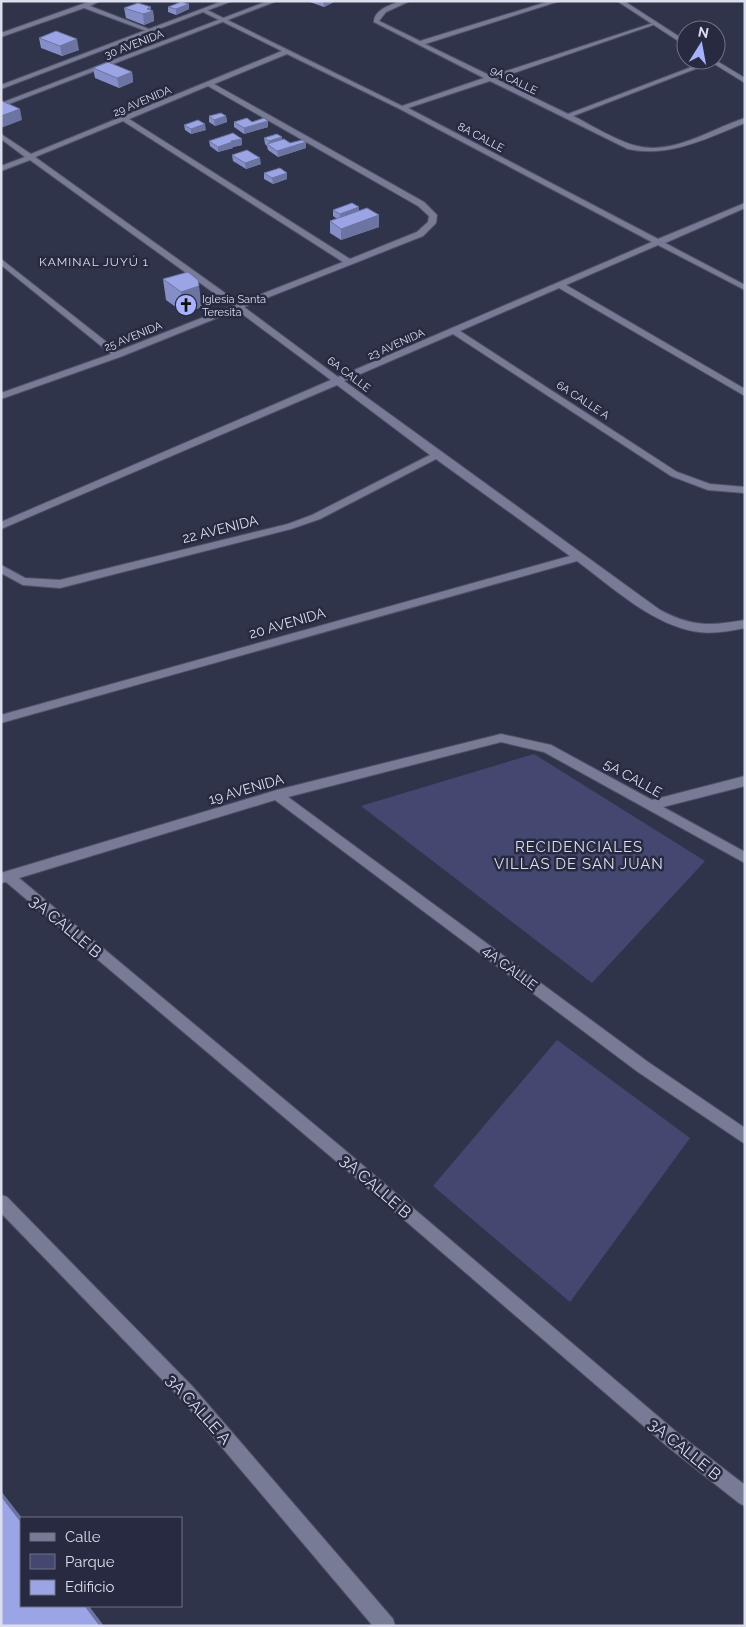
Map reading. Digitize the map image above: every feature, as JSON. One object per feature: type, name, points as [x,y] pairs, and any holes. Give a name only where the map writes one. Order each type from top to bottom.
[{"type":"street","points":[[1,35],[97,1]]},
{"type":"street","name":"30 AVENIDA","points":[[1,87],[229,1]]},
{"type":"street","name":"30 AVENIDA","points":[[1,105],[274,1]]},
{"type":"street","name":"9A CALLE","points":[[407,1],[381,12],[376,17],[376,21],[486,78],[631,147],[651,150],[679,146],[745,120]]},
{"type":"street","points":[[420,43],[556,1]]},
{"type":"street","points":[[620,1],[676,37]]},
{"type":"street","points":[[85,6],[151,31]]},
{"type":"street","name":"8A CALLE","points":[[205,10],[402,108],[745,288]]},
{"type":"street","points":[[402,108],[486,78],[654,23]]},
{"type":"street","name":"29 AVENIDA","points":[[1,169],[289,51]]},
{"type":"street","points":[[726,69],[745,81]]},
{"type":"street","points":[[568,116],[688,70]]},
{"type":"street","name":"25 AVENIDA","points":[[1,396],[117,355],[420,234],[430,227],[434,218],[421,204],[209,84]]},
{"type":"street","points":[[124,119],[349,262]]},
{"type":"street","name":"6A CALLE","points":[[1,136],[340,381],[438,455],[580,556],[656,613],[686,626],[716,630],[745,624]]},
{"type":"street","name":"23 AVENIDA","points":[[1,526],[745,205]]},
{"type":"street","points":[[1,261],[117,355]]},
{"type":"street","points":[[559,285],[745,393]]},
{"type":"street","name":"6A CALLE A","points":[[454,331],[674,474],[702,486],[720,491],[745,490]]},
{"type":"street","name":"22 AVENIDA","points":[[1,568],[23,581],[60,584],[291,526],[316,517],[438,455]]},
{"type":"street","name":"20 AVENIDA","points":[[1,719],[580,556]]},
{"type":"street","name":"19 AVENIDA","points":[[4,877],[277,795],[501,738]]},
{"type":"street","name":"5A CALLE","points":[[501,738],[547,748],[745,858]]},
{"type":"street","points":[[652,805],[745,782]]},
{"type":"street","name":"4A CALLE","points":[[277,795],[644,1067],[745,1138]]},
{"type":"street","name":"3A CALLE B","points":[[4,877],[341,1156],[674,1441],[745,1497]]},
{"type":"street","name":"3A CALLE A","points":[[1,1202],[187,1393],[386,1626]]},
{"type":"green space","points":[[534,754],[705,861],[592,983],[361,806]]},
{"type":"green space","points":[[557,1040],[690,1138],[570,1302],[433,1186]]},
{"type":"building","points":[[181,2],[189,4],[176,9],[168,7]]},
{"type":"building","points":[[138,3],[151,7],[147,9],[153,11],[143,14],[124,8]]},
{"type":"building","points":[[56,31],[77,39],[60,46],[39,38]]},
{"type":"building","points":[[108,62],[132,72],[117,78],[93,68]]},
{"type":"building","points":[[2,101],[20,109],[1,116]]},
{"type":"building","points":[[221,113],[226,116],[214,120],[209,116]]},
{"type":"building","points":[[247,118],[252,122],[264,118],[268,121],[244,128],[234,122]]},
{"type":"building","points":[[198,120],[205,124],[191,129],[184,125]]},
{"type":"building","points":[[233,133],[242,139],[231,141],[218,147],[209,141]]},
{"type":"building","points":[[277,134],[282,137],[269,141],[264,138]]},
{"type":"building","points":[[284,139],[290,143],[302,140],[306,142],[277,151],[267,144]]},
{"type":"building","points":[[247,150],[260,158],[245,163],[232,155]]},
{"type":"building","points":[[280,168],[287,173],[272,178],[264,173]]},
{"type":"building","points":[[352,203],[359,207],[340,214],[333,210]]},
{"type":"building","points":[[367,208],[379,215],[341,229],[330,221]]},
{"type":"building","points":[[188,272],[198,280],[199,286],[181,292],[163,279]]},
{"type":"building","points":[[1,1496],[20,1521],[20,1607],[86,1607],[100,1626],[1,1626]]},
{"type":"place","name":"Iglesia Santa Teresita","points":[[186,305]]},
{"type":"district","name":"KAMINAL JUYÚ 1","points":[[94,262]]},
{"type":"district","name":"RECIDENCIALES VILLAS DE SAN JUAN","points":[[579,856]]}]
